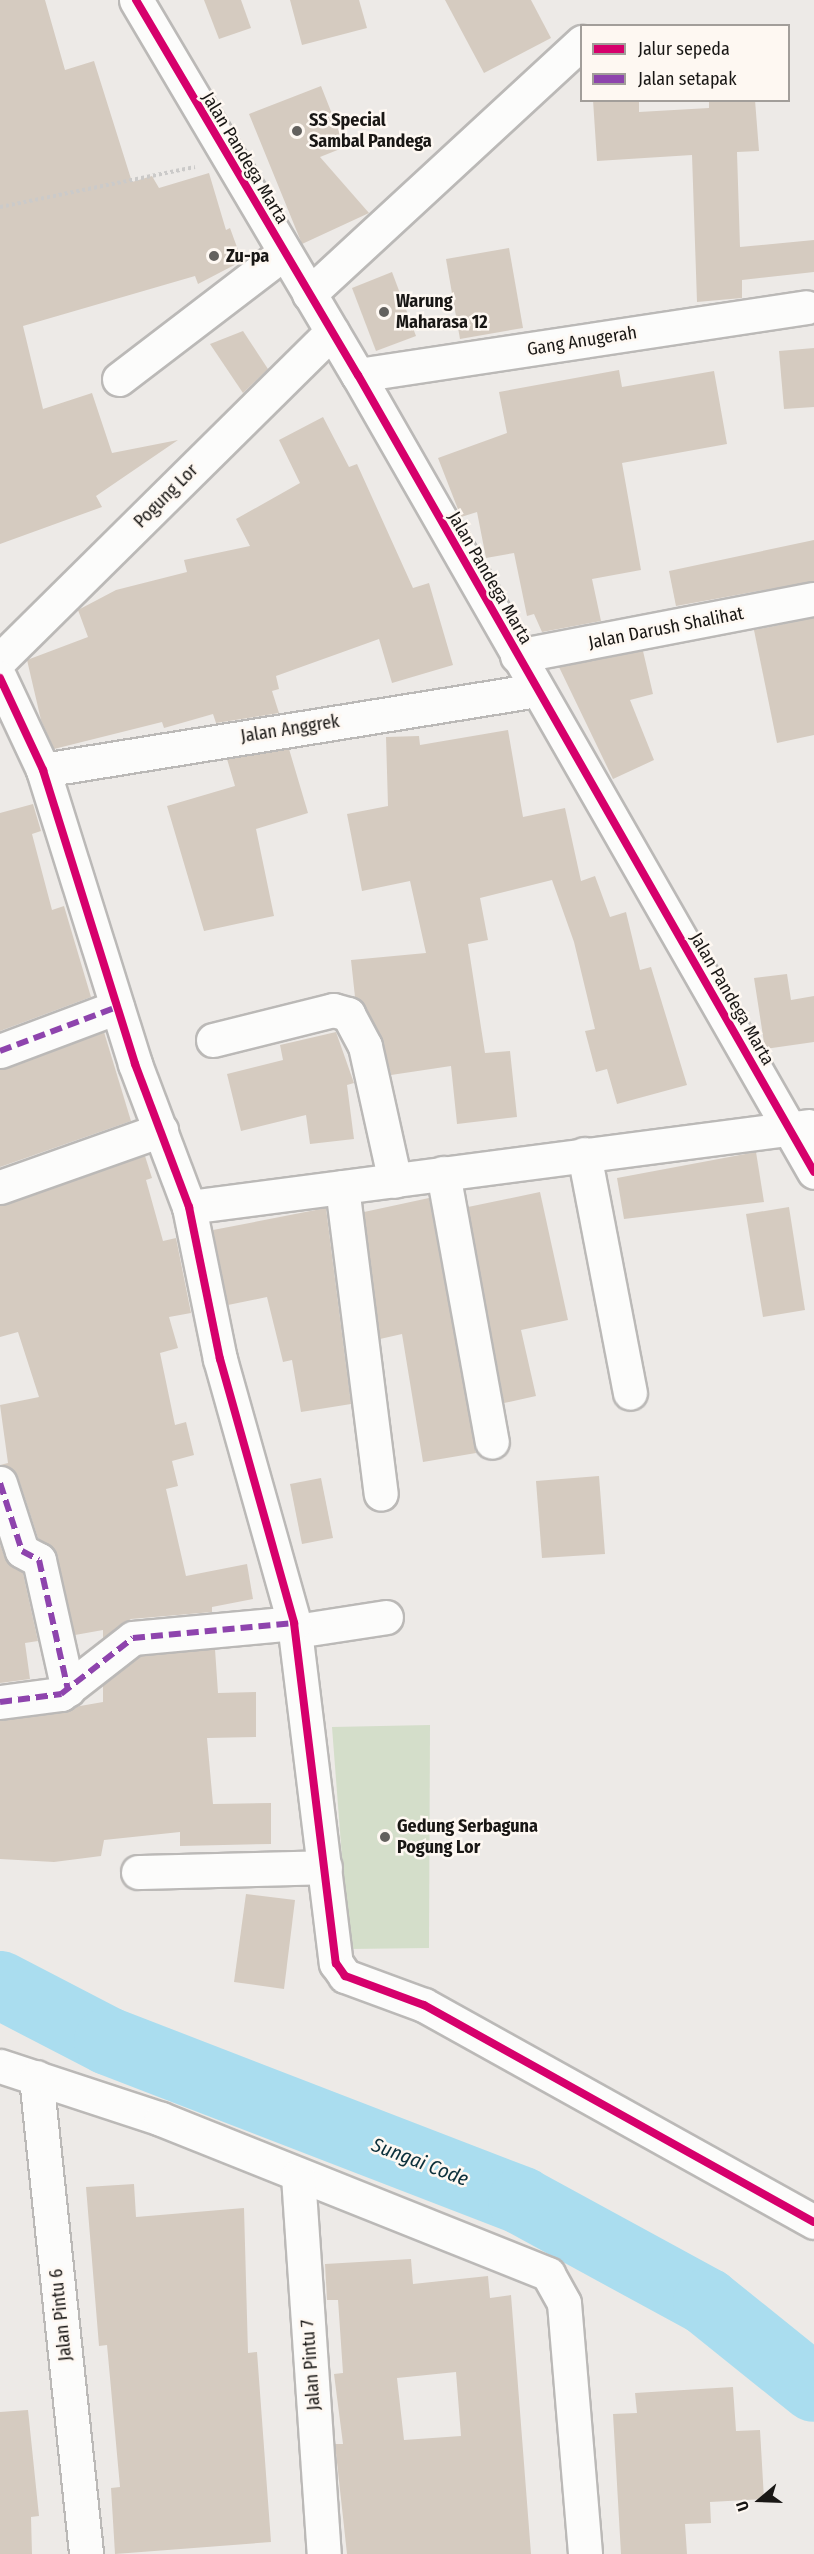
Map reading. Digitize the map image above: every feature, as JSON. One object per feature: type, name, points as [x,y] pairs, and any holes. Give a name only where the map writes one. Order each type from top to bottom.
[{"type":"street","name":"Jalan Pandega Marta","points":[[136,0],[228,160],[358,375],[537,690],[802,1127],[814,1172]]},
{"type":"street","points":[[309,294],[580,44]]},
{"type":"street","points":[[119,379],[284,253]]},
{"type":"street","name":"Gang Anugerah","points":[[358,375],[807,307]]},
{"type":"street","name":"Pogung Lor","points":[[0,660],[332,332]]},
{"type":"street","name":"Jalan Darush Shalihat","points":[[517,656],[814,599]]},
{"type":"street","points":[[0,678],[43,770],[117,1007],[189,1207],[220,1359],[295,1627],[336,1963],[345,1976],[424,2005],[814,2222]]},
{"type":"street","name":"Jalan Anggrek","points":[[43,770],[537,690]]},
{"type":"street","points":[[0,1051],[117,1007]]},
{"type":"street","points":[[213,1040],[333,1010],[348,1014],[365,1046],[395,1181]]},
{"type":"street","points":[[189,1207],[802,1127]]},
{"type":"street","points":[[0,1187],[161,1130]]},
{"type":"street","points":[[584,1154],[630,1393]]},
{"type":"street","points":[[443,1173],[492,1443]]},
{"type":"street","points":[[342,1187],[381,1494]]},
{"type":"street","points":[[0,1483],[22,1551],[39,1560],[68,1690]]},
{"type":"street","points":[[0,1702],[68,1690],[133,1638],[295,1627],[386,1617]]},
{"type":"street","points":[[138,1872],[325,1867]]},
{"type":"street","points":[[0,2066],[161,2119],[298,2176],[548,2274],[564,2303],[585,2554]]},
{"type":"street","name":"Jalan Pintu 6","points":[[36,2077],[86,2554]]},
{"type":"street","name":"Jalan Pintu 7","points":[[298,2176],[324,2554]]},
{"type":"path","points":[[0,207],[228,160]]},
{"type":"green space","name":"Gedung Serbaguna Pogung Lor","points":[[430,1725],[429,1948],[349,1949],[332,1727]]},
{"type":"building","points":[[0,0],[45,0],[65,70],[94,61],[132,182],[152,176],[159,188],[209,173],[226,230],[230,228],[242,261],[198,284],[195,276],[23,326],[43,409],[92,393],[112,453],[178,440],[96,496],[102,507],[0,544]]},
{"type":"building","points":[[204,0],[241,0],[251,28],[219,39]]},
{"type":"building","points":[[290,0],[359,0],[367,28],[302,45]]},
{"type":"building","points":[[445,0],[531,0],[551,38],[484,73]]},
{"type":"building","points":[[321,86],[345,147],[320,157],[369,213],[302,244],[249,114]]},
{"type":"building","points":[[593,102],[639,102],[639,112],[709,108],[709,102],[755,102],[759,151],[737,152],[740,247],[814,240],[814,272],[742,280],[742,298],[697,302],[692,155],[597,161]]},
{"type":"building","points":[[509,248],[523,328],[460,339],[446,259]]},
{"type":"building","name":"Warung Maharasa 12","points":[[392,272],[416,336],[376,351],[352,288]]},
{"type":"building","points":[[243,331],[268,369],[243,393],[210,344]]},
{"type":"building","points":[[814,348],[814,407],[784,409],[779,351]]},
{"type":"building","points":[[619,370],[622,387],[714,371],[727,444],[622,463],[641,570],[592,579],[601,621],[542,632],[534,614],[527,616],[514,553],[486,558],[477,512],[461,517],[438,458],[507,433],[499,392]]},
{"type":"building","points":[[323,417],[349,467],[357,464],[413,588],[429,583],[453,665],[392,683],[379,639],[276,676],[279,689],[272,691],[279,713],[216,723],[213,714],[164,728],[162,722],[54,749],[41,720],[27,660],[88,637],[78,610],[116,590],[187,572],[184,560],[250,546],[236,519],[300,483],[279,440]]},
{"type":"building","points":[[814,540],[814,581],[676,606],[669,571]]},
{"type":"building","points":[[814,618],[814,735],[777,743],[754,630]]},
{"type":"building","points":[[643,651],[653,694],[630,700],[654,760],[613,779],[559,667]]},
{"type":"building","points":[[508,730],[523,817],[565,808],[581,881],[595,876],[610,917],[626,912],[640,970],[651,967],[687,1085],[617,1104],[607,1069],[596,1072],[585,1031],[595,1029],[574,942],[552,880],[480,898],[488,940],[468,944],[485,1053],[510,1051],[517,1117],[457,1124],[451,1066],[391,1075],[382,1037],[355,997],[351,960],[426,953],[410,881],[362,891],[347,814],[388,806],[386,737],[419,736],[420,745]]},
{"type":"building","points":[[289,749],[308,813],[256,829],[274,916],[204,931],[167,806],[235,786],[227,759]]},
{"type":"building","points":[[33,804],[41,831],[32,834],[52,910],[64,906],[91,997],[0,1031],[0,813]]},
{"type":"building","points":[[787,974],[791,1000],[814,996],[814,1042],[765,1049],[754,978]]},
{"type":"building","points":[[104,1032],[131,1121],[0,1167],[0,1069]]},
{"type":"building","points":[[336,1032],[354,1083],[347,1085],[354,1139],[310,1144],[306,1115],[241,1131],[227,1074],[283,1060],[280,1045]]},
{"type":"building","points":[[756,1152],[764,1202],[624,1219],[617,1178]]},
{"type":"building","points":[[145,1156],[152,1178],[146,1180],[163,1241],[176,1238],[191,1313],[169,1317],[178,1348],[160,1353],[175,1425],[186,1422],[194,1455],[172,1461],[178,1486],[166,1489],[186,1576],[247,1564],[253,1599],[212,1607],[212,1612],[131,1619],[103,1638],[103,1630],[75,1635],[57,1555],[38,1538],[18,1477],[0,1465],[8,1463],[0,1405],[39,1397],[18,1332],[0,1337],[0,1205]]},
{"type":"building","points":[[540,1192],[568,1320],[521,1330],[536,1396],[504,1403],[468,1207]]},
{"type":"building","points":[[429,1198],[476,1453],[423,1462],[402,1334],[380,1339],[364,1212]]},
{"type":"building","points":[[789,1207],[805,1310],[763,1317],[746,1214]]},
{"type":"building","points":[[326,1208],[351,1404],[301,1412],[292,1360],[283,1362],[267,1297],[228,1305],[213,1230]]},
{"type":"building","points":[[599,1476],[605,1554],[542,1558],[536,1481]]},
{"type":"building","points":[[321,1478],[333,1538],[302,1544],[290,1484]]},
{"type":"building","points":[[0,1544],[5,1558],[23,1573],[38,1641],[25,1643],[30,1679],[0,1683]]},
{"type":"building","points":[[215,1649],[218,1693],[256,1692],[256,1737],[207,1738],[213,1804],[271,1803],[271,1844],[180,1846],[180,1832],[104,1840],[101,1856],[54,1862],[0,1859],[0,1720],[103,1702],[103,1685],[140,1656]]},
{"type":"building","points":[[246,1894],[295,1900],[284,1989],[234,1982]]},
{"type":"building","points":[[134,2184],[136,2217],[244,2208],[248,2353],[257,2352],[271,2542],[115,2554],[111,2488],[120,2487],[107,2345],[99,2346],[86,2187]]},
{"type":"building","points":[[411,2259],[413,2284],[488,2276],[490,2298],[511,2295],[531,2554],[347,2554],[335,2444],[343,2444],[334,2374],[343,2373],[338,2300],[327,2300],[325,2264]],"holes":[[[456,2372],[461,2436],[404,2440],[397,2378]]]},
{"type":"building","points":[[733,2387],[736,2431],[760,2430],[764,2499],[710,2502],[711,2523],[685,2524],[687,2554],[621,2554],[613,2414],[637,2413],[635,2393]]},
{"type":"building","points":[[28,2410],[39,2516],[31,2517],[32,2554],[0,2554],[0,2412]]},
{"type":"waterway","name":"Sungai Code","points":[[0,1985],[108,2041],[522,2201],[707,2302],[814,2388]]},
{"type":"marked path","points":[[0,1051],[117,1007]]},
{"type":"marked path","points":[[0,1483],[22,1551],[39,1560],[68,1690]]},
{"type":"marked path","points":[[0,1702],[61,1694],[133,1638],[294,1623]]},
{"type":"cycle path","points":[[136,0],[358,375],[814,1172]]},
{"type":"cycle path","points":[[0,678],[43,770],[135,1064],[189,1207],[220,1359],[294,1623],[336,1963],[345,1976],[424,2005],[814,2222]]},
{"type":"place","name":"SS Special Sambal Pandega","points":[[297,131]]},
{"type":"place","name":"Zu-pa","points":[[214,256]]},
{"type":"place","name":"Warung Maharasa 12","points":[[384,312]]},
{"type":"place","name":"Gedung Serbaguna Pogung Lor","points":[[385,1837]]}]
